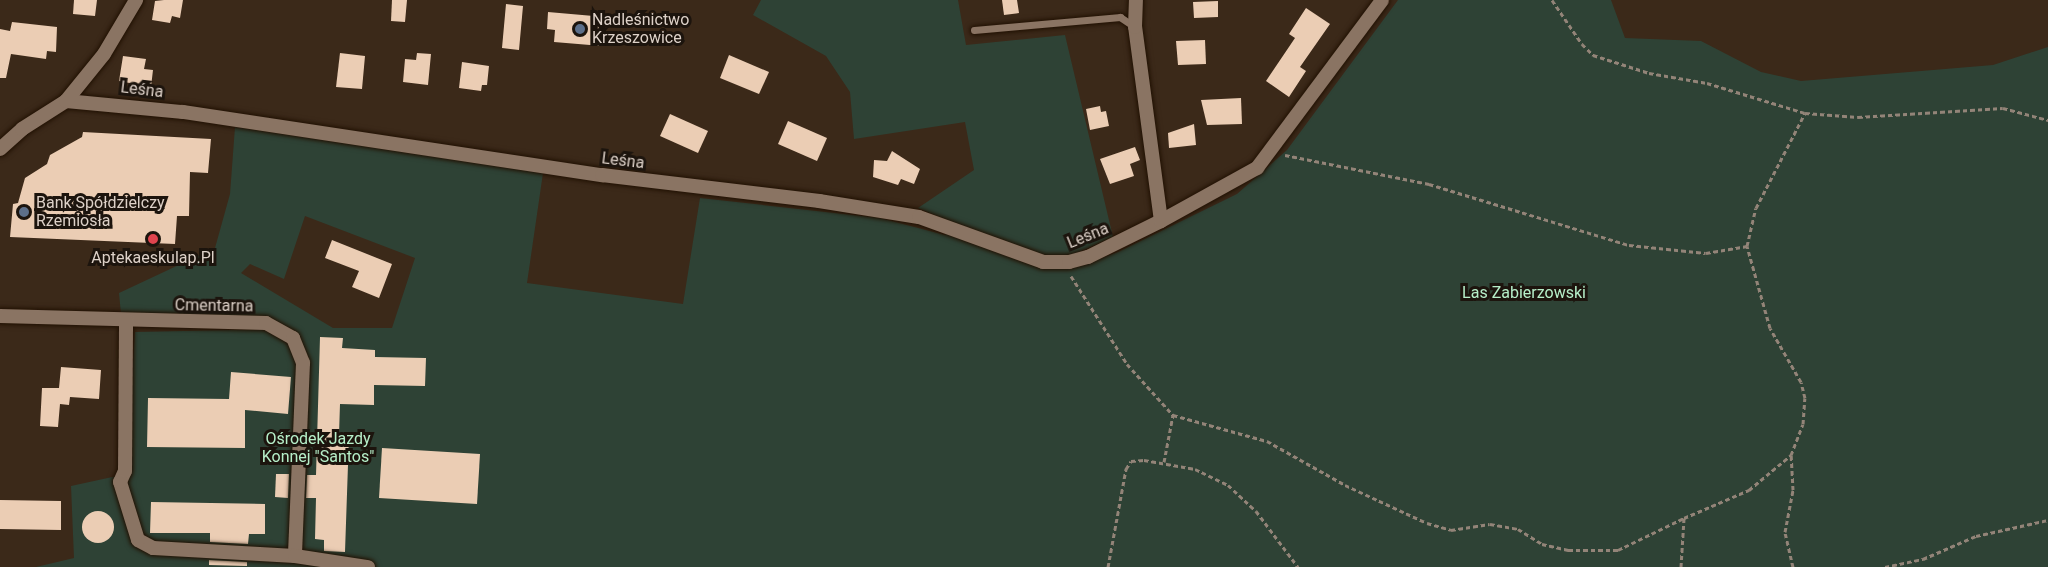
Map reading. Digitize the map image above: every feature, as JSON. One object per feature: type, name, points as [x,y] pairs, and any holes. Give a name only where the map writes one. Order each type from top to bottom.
[{"type":"street","points":[[0,149],[22,129],[66,101],[104,54],[136,0]]},
{"type":"street","points":[[1136,0],[1135,27],[1161,221]]},
{"type":"street","name":"Leśna","points":[[66,101],[172,111],[602,175],[819,201],[919,217],[1021,255],[1061,262],[1088,257],[1161,221],[1257,168],[1382,0]]},
{"type":"street","name":"Cmentarna","points":[[0,316],[266,323],[293,338],[303,363],[295,556]]},
{"type":"street","points":[[126,320],[125,471],[120,482],[138,540],[153,548],[295,556],[368,567]]},
{"type":"lane","points":[[974,30],[1120,17],[1135,27]]},
{"type":"path","points":[[1552,0],[1582,44],[1593,55],[1649,73],[1707,83],[1805,113],[1858,117],[2003,108],[2048,120]]},
{"type":"path","points":[[1792,567],[1785,532],[1793,490],[1791,455],[1803,424],[1805,398],[1801,382],[1770,328],[1747,246],[1756,208],[1805,113]]},
{"type":"path","points":[[1272,149],[1296,160],[1429,184],[1629,245],[1706,253],[1747,246]]},
{"type":"path","points":[[1061,262],[1127,364],[1173,415],[1267,441],[1345,485],[1427,523],[1452,530],[1490,524],[1518,529],[1542,544],[1568,550],[1618,550],[1749,490],[1791,455]]},
{"type":"path","points":[[1164,462],[1173,415]]},
{"type":"path","points":[[1108,567],[1126,469],[1131,461],[1164,462],[1195,469],[1228,485],[1256,511],[1298,567]]},
{"type":"path","points":[[1681,567],[1684,518]]},
{"type":"path","points":[[1885,567],[1923,559],[1976,536],[2048,519]]},
{"type":"green space","name":"Las Zabierzowski","points":[[761,0],[958,0],[966,45],[1065,35],[1113,237],[1072,255],[1077,267],[1118,252],[1237,194],[1287,150],[1398,0],[1611,0],[1625,38],[1701,41],[1761,72],[1801,81],[1993,65],[2048,47],[2048,567],[36,567],[74,558],[71,486],[126,474],[135,332],[285,329],[121,314],[119,293],[215,248],[230,194],[235,127],[543,173],[527,283],[683,304],[700,198],[880,218],[945,235],[949,221],[918,208],[974,170],[965,122],[854,139],[850,92],[826,56],[753,15]],"holes":[[[305,216],[415,258],[392,328],[333,328],[241,273],[250,264],[284,279]]]},
{"type":"building","points":[[74,0],[97,0],[95,16],[73,14]]},
{"type":"building","points":[[183,0],[180,18],[172,16],[170,23],[152,20],[155,1]]},
{"type":"building","points":[[392,0],[407,0],[405,22],[391,21]]},
{"type":"building","points":[[1002,0],[1017,0],[1019,13],[1004,15]]},
{"type":"building","points":[[1218,1],[1218,17],[1194,18],[1193,2]]},
{"type":"building","points":[[506,4],[523,6],[519,50],[502,48]]},
{"type":"building","points":[[1306,8],[1330,24],[1300,67],[1306,71],[1289,97],[1266,81],[1295,38],[1289,34]]},
{"type":"building","name":"Nadleśnictwo Krzeszowice","points":[[548,12],[605,17],[602,46],[554,42],[555,30],[547,29]]},
{"type":"building","points":[[12,22],[57,27],[56,52],[47,51],[46,59],[11,54],[6,78],[0,78],[0,29],[10,31]]},
{"type":"building","points":[[1205,40],[1206,64],[1178,65],[1176,41]]},
{"type":"building","points":[[340,53],[365,56],[362,89],[336,87]]},
{"type":"building","points":[[417,53],[431,54],[428,85],[403,82],[405,59],[416,60]]},
{"type":"building","points":[[729,55],[769,72],[759,94],[720,78]]},
{"type":"building","points":[[123,56],[146,59],[144,69],[153,70],[151,87],[119,81]]},
{"type":"building","points":[[462,62],[489,66],[487,85],[482,85],[481,91],[459,88]]},
{"type":"building","points":[[1241,98],[1242,124],[1207,125],[1201,100]]},
{"type":"building","points":[[1100,106],[1101,112],[1106,111],[1109,126],[1090,130],[1086,109]]},
{"type":"building","points":[[670,114],[708,131],[698,153],[660,136]]},
{"type":"building","points":[[788,121],[827,138],[817,161],[778,144]]},
{"type":"building","points":[[1194,124],[1196,145],[1169,148],[1168,133]]},
{"type":"building","points":[[83,132],[211,139],[208,173],[190,172],[189,216],[177,216],[175,244],[10,237],[13,204],[18,203],[25,178],[47,164],[50,155],[82,137]]},
{"type":"building","points":[[1135,147],[1140,160],[1130,164],[1134,176],[1110,184],[1100,159]]},
{"type":"building","points":[[892,151],[920,169],[914,184],[901,179],[898,185],[873,177],[874,160],[887,161]]},
{"type":"building","points":[[332,240],[392,264],[379,298],[352,287],[359,271],[325,258]]},
{"type":"building","points":[[320,337],[343,338],[342,348],[375,350],[375,357],[426,358],[425,386],[374,385],[374,405],[340,404],[339,435],[349,436],[345,552],[324,551],[324,540],[315,539],[316,498],[306,498],[307,475],[316,475]]},
{"type":"building","points":[[61,367],[101,370],[99,399],[70,397],[69,405],[60,404],[58,427],[40,426],[42,388],[59,388]]},
{"type":"building","points":[[231,372],[291,377],[288,414],[245,410],[245,448],[147,447],[148,398],[229,399]]},
{"type":"building","points":[[382,448],[480,454],[477,504],[379,498]]},
{"type":"building","points":[[276,474],[289,474],[288,498],[275,497]]},
{"type":"building","points":[[0,500],[61,501],[61,530],[0,529]]},
{"type":"building","points":[[151,502],[265,504],[265,534],[249,534],[248,544],[210,542],[210,533],[150,533]]},
{"type":"building","points":[[98,511],[109,516],[114,527],[109,538],[98,543],[87,538],[82,527],[87,516]]},
{"type":"building","points":[[209,560],[247,562],[247,566],[209,565]]},
{"type":"place","name":"Nadleśnictwo Krzeszowice","points":[[580,29]]},
{"type":"place","name":"Bank Spółdzielczy Rzemiosła","points":[[24,212]]},
{"type":"place","name":"Aptekaeskulap.Pl","points":[[153,239]]},
{"type":"park label","name":"Ośrodek Jazdy Konnej \"Santos\"","points":[[318,448]]}]
